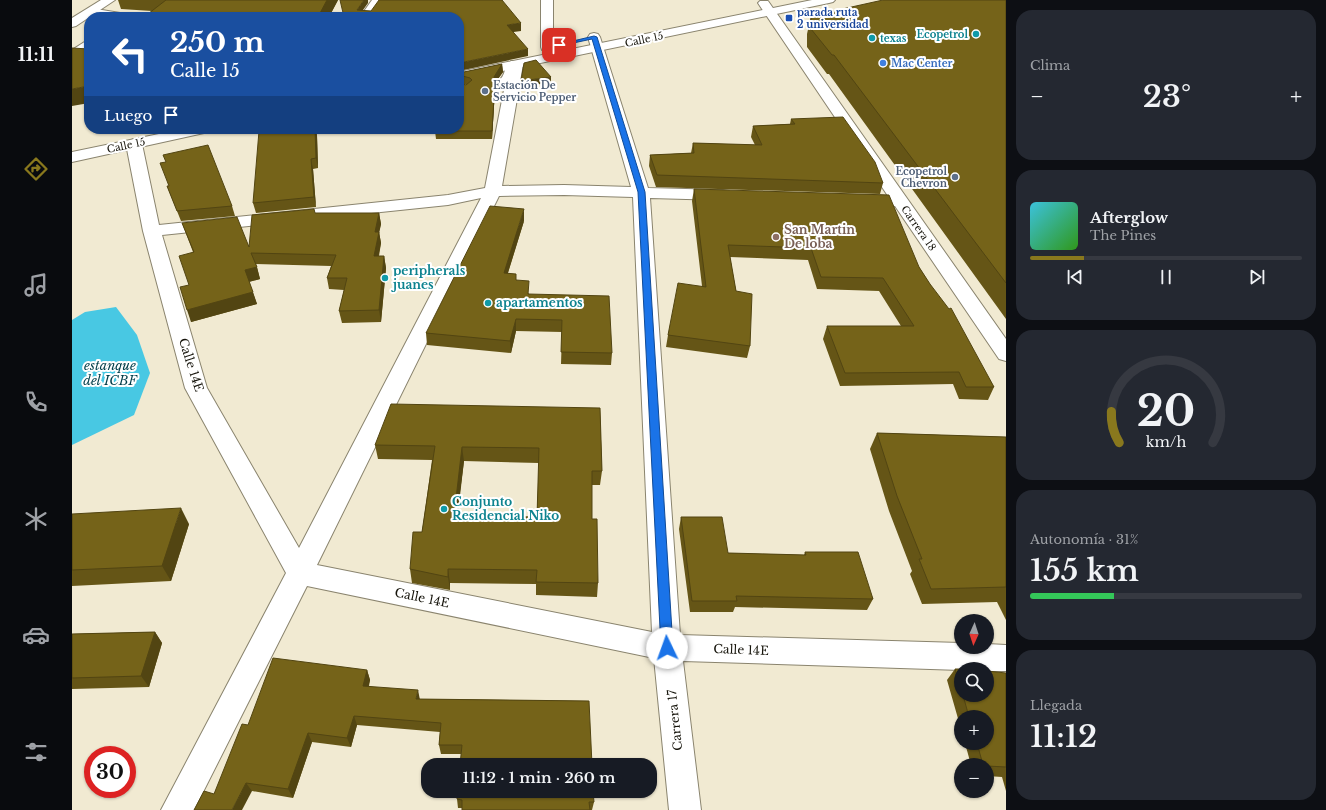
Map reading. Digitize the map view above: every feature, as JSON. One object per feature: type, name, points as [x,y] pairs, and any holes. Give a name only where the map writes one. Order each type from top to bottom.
[{"type":"main road","points":[[72,12],[109,0]]},
{"type":"main road","points":[[370,12],[378,0]]},
{"type":"main road","points":[[547,0],[547,47]]},
{"type":"main road","name":"Calle 15","points":[[464,64],[547,47],[596,43],[772,5],[829,0]]},
{"type":"main road","points":[[84,12],[92,5]]},
{"type":"main road","name":"Carrera 18","points":[[772,5],[900,201],[1006,354]]},
{"type":"main road","points":[[72,23],[84,12]]},
{"type":"main road","name":"Calle 15","points":[[464,76],[509,75],[596,43]]},
{"type":"main road","name":"Carrera 17","points":[[596,43],[641,192],[667,648],[685,810]]},
{"type":"main road","points":[[176,810],[300,573],[493,191],[509,75]]},
{"type":"main road","name":"Calle 15","points":[[72,143],[156,134]]},
{"type":"main road","name":"Calle 15","points":[[72,157],[137,136]]},
{"type":"main road","name":"Calle 14E","points":[[137,136],[152,231],[196,388],[300,573],[667,648],[1006,658]]},
{"type":"main road","points":[[152,231],[448,200],[493,191],[564,190],[735,195]]},
{"type":"main road","points":[[845,199],[900,201]]},
{"type":"lane","points":[[92,5],[112,12]]},
{"type":"lane","points":[[72,53],[84,46]]},
{"type":"water","name":"estanque del ICBF","points":[[116,307],[137,335],[150,373],[134,415],[72,445],[72,320],[85,312]]},
{"type":"building","points":[[166,0],[327,0],[321,12],[150,12]]},
{"type":"building","points":[[340,0],[364,0],[357,10],[371,11],[379,0],[502,0],[521,23],[507,25],[528,49],[464,62],[464,12],[343,12]]},
{"type":"building","name":"Ecopetrol Chevron","points":[[883,0],[1006,0],[1006,283],[834,55],[832,55],[811,29],[811,16]]},
{"type":"building","points":[[72,48],[84,49],[84,87],[72,89]]},
{"type":"building","points":[[536,60],[551,77],[521,81],[524,63]]},
{"type":"building","points":[[502,64],[494,77],[492,131],[464,131],[464,84],[466,85],[472,80],[464,76],[464,72]]},
{"type":"building","points":[[843,117],[875,162],[883,183],[657,175],[650,155],[694,153],[693,143],[762,145],[753,126],[795,124],[791,119]]},
{"type":"building","points":[[259,134],[315,134],[316,158],[311,159],[314,197],[253,203]]},
{"type":"building","points":[[208,145],[232,206],[177,211],[160,163],[166,162],[163,155]]},
{"type":"building","points":[[694,189],[889,195],[919,267],[949,309],[951,308],[994,387],[966,387],[959,372],[845,373],[827,326],[914,326],[883,278],[821,277],[811,248],[728,245],[736,291],[752,294],[750,346],[668,335],[678,283],[706,287]]},
{"type":"building","points":[[490,206],[524,209],[504,273],[516,274],[516,280],[529,281],[528,294],[609,296],[612,353],[561,352],[562,320],[516,319],[510,341],[426,333]]},
{"type":"building","points":[[314,209],[315,213],[379,213],[375,232],[379,232],[374,256],[384,256],[379,310],[339,311],[347,278],[327,278],[336,255],[251,253],[257,267],[245,270],[253,292],[187,310],[180,287],[189,285],[179,256],[194,252],[182,223],[237,217],[249,247],[252,215]]},
{"type":"building","points":[[391,404],[600,408],[602,471],[592,471],[592,519],[597,519],[598,583],[536,582],[537,570],[448,569],[448,577],[410,569],[413,532],[422,532],[435,446],[375,445]],"holes":[[[462,447],[539,448],[537,517],[454,516]]]},
{"type":"building","points":[[877,433],[1006,437],[1006,587],[931,589],[919,559],[922,559],[897,496]]},
{"type":"building","points":[[181,508],[162,566],[72,570],[72,514]]},
{"type":"building","points":[[681,517],[722,517],[728,553],[806,555],[805,552],[858,552],[873,599],[736,596],[737,601],[692,601]]},
{"type":"building","points":[[155,632],[141,676],[72,678],[72,634]]},
{"type":"building","points":[[273,658],[367,670],[363,686],[418,690],[416,699],[589,701],[592,758],[461,758],[462,745],[439,745],[441,723],[354,716],[347,738],[308,733],[288,789],[246,783],[232,810],[194,810],[204,791],[214,794],[242,724],[248,725]]},
{"type":"building","points":[[994,672],[1006,673],[1006,767],[994,766],[994,758],[981,758],[979,750],[994,750],[994,710],[967,710],[965,702],[994,702]]},
{"type":"building","points":[[594,798],[594,802],[589,802],[590,810],[462,810],[462,800],[457,799]]},
{"type":"place","name":"parada ruta 2 universidad","points":[[789,18]]},
{"type":"place","name":"Ecopetrol","points":[[976,34]]},
{"type":"place","name":"texas","points":[[872,38]]},
{"type":"place","name":"Mac Center","points":[[883,63]]},
{"type":"place","name":"Estación De Servicio Pepper","points":[[485,91]]},
{"type":"place","name":"Ecopetrol Chevron","points":[[955,177]]},
{"type":"place","name":"San Martin De loba","points":[[776,237]]},
{"type":"place","name":"peripherals juanes","points":[[385,278]]},
{"type":"place","name":"apartamentos","points":[[488,303]]},
{"type":"place","name":"Conjunto Residencial Niko","points":[[444,509]]},
{"type":"route","points":[[559,45],[594,37],[641,192],[667,648]]}]
